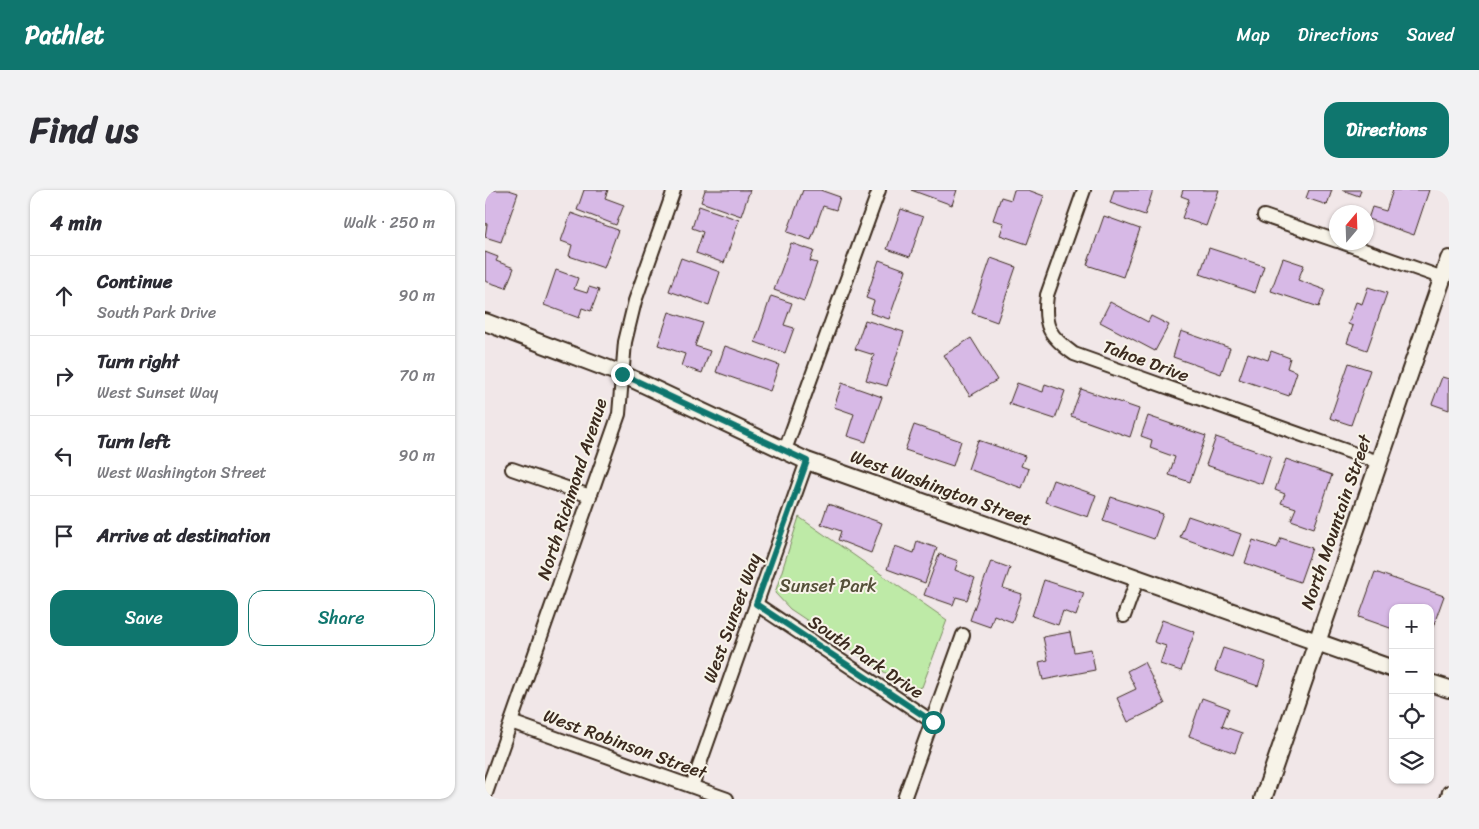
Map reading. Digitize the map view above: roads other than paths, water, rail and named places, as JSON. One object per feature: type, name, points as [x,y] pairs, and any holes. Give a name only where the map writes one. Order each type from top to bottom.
[{"type":"street","name":"North Richmond Avenue","points":[[485,796],[619,414],[625,342],[635,301],[675,190]]},
{"type":"street","points":[[785,450],[879,190]]},
{"type":"street","name":"Tahoe Drive","points":[[1084,190],[1047,295],[1045,312],[1049,331],[1059,344],[1074,354],[1379,462]]},
{"type":"street","points":[[1264,216],[1329,238]]},
{"type":"street","points":[[1364,250],[1443,278]]},
{"type":"street","name":"North Mountain Street","points":[[1263,799],[1449,259]]},
{"type":"street","name":"West Washington Street","points":[[485,322],[622,374],[807,461],[1137,580],[1389,668]]},
{"type":"street","name":"West Sunset Way","points":[[691,786],[807,461]]},
{"type":"street","points":[[512,469],[590,496]]},
{"type":"street","points":[[1124,616],[1137,580]]},
{"type":"street","name":"South Park Drive","points":[[756,604],[933,722]]},
{"type":"street","points":[[905,799],[963,635]]},
{"type":"street","points":[[1434,683],[1449,689]]},
{"type":"street","name":"West Robinson Street","points":[[511,722],[727,799]]},
{"type":"street","points":[[1447,799],[1449,792]]},
{"type":"park label","name":"Sunset Park","points":[[828,586]]}]
